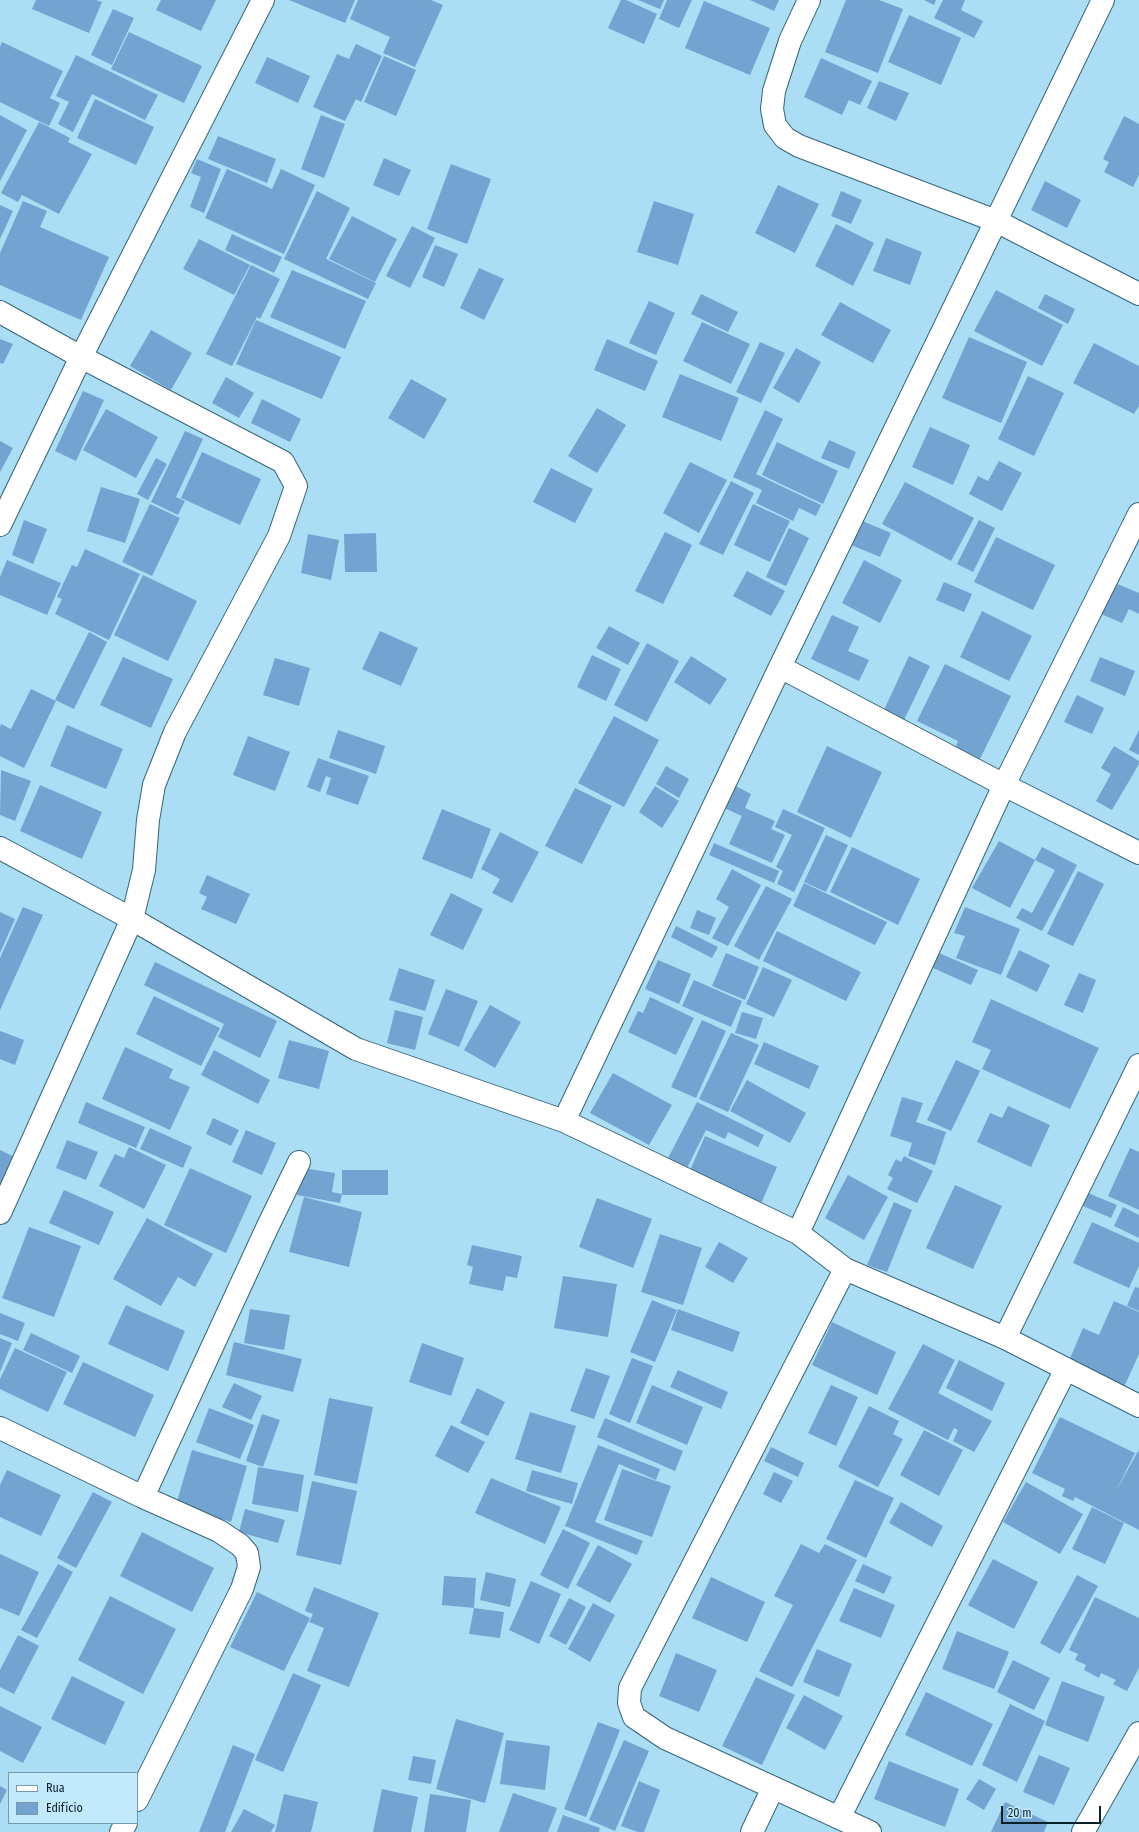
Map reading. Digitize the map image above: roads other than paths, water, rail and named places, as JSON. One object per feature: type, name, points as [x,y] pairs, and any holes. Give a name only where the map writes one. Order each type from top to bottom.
[{"type":"street","points":[[0,525],[80,357],[263,0]]},
{"type":"street","points":[[809,0],[790,41],[774,91],[772,109],[776,125],[785,138],[799,146],[996,221],[1139,294]]},
{"type":"street","points":[[564,1121],[780,667],[1103,0]]},
{"type":"street","points":[[0,312],[80,357],[283,462],[296,486],[279,536],[175,732],[154,785],[148,820],[144,870],[132,919],[0,1213]]},
{"type":"street","points":[[798,1233],[1004,786],[1139,514]]},
{"type":"street","points":[[780,667],[1004,786],[1139,853]]},
{"type":"street","points":[[0,848],[132,919],[356,1049],[564,1121],[798,1233],[845,1269],[1006,1338],[1139,1406]]},
{"type":"street","points":[[1006,1338],[1139,1065]]},
{"type":"street","points":[[143,1498],[267,1228],[299,1162]]},
{"type":"street","points":[[845,1269],[630,1688],[629,1703],[634,1717],[665,1738],[870,1832]]},
{"type":"street","points":[[839,1818],[1066,1369]]},
{"type":"street","points":[[0,1428],[143,1498],[219,1531],[240,1545],[247,1553],[249,1567],[242,1589],[138,1798]]},
{"type":"street","points":[[1084,1832],[1139,1732]]},
{"type":"street","points":[[752,1832],[773,1788]]}]
